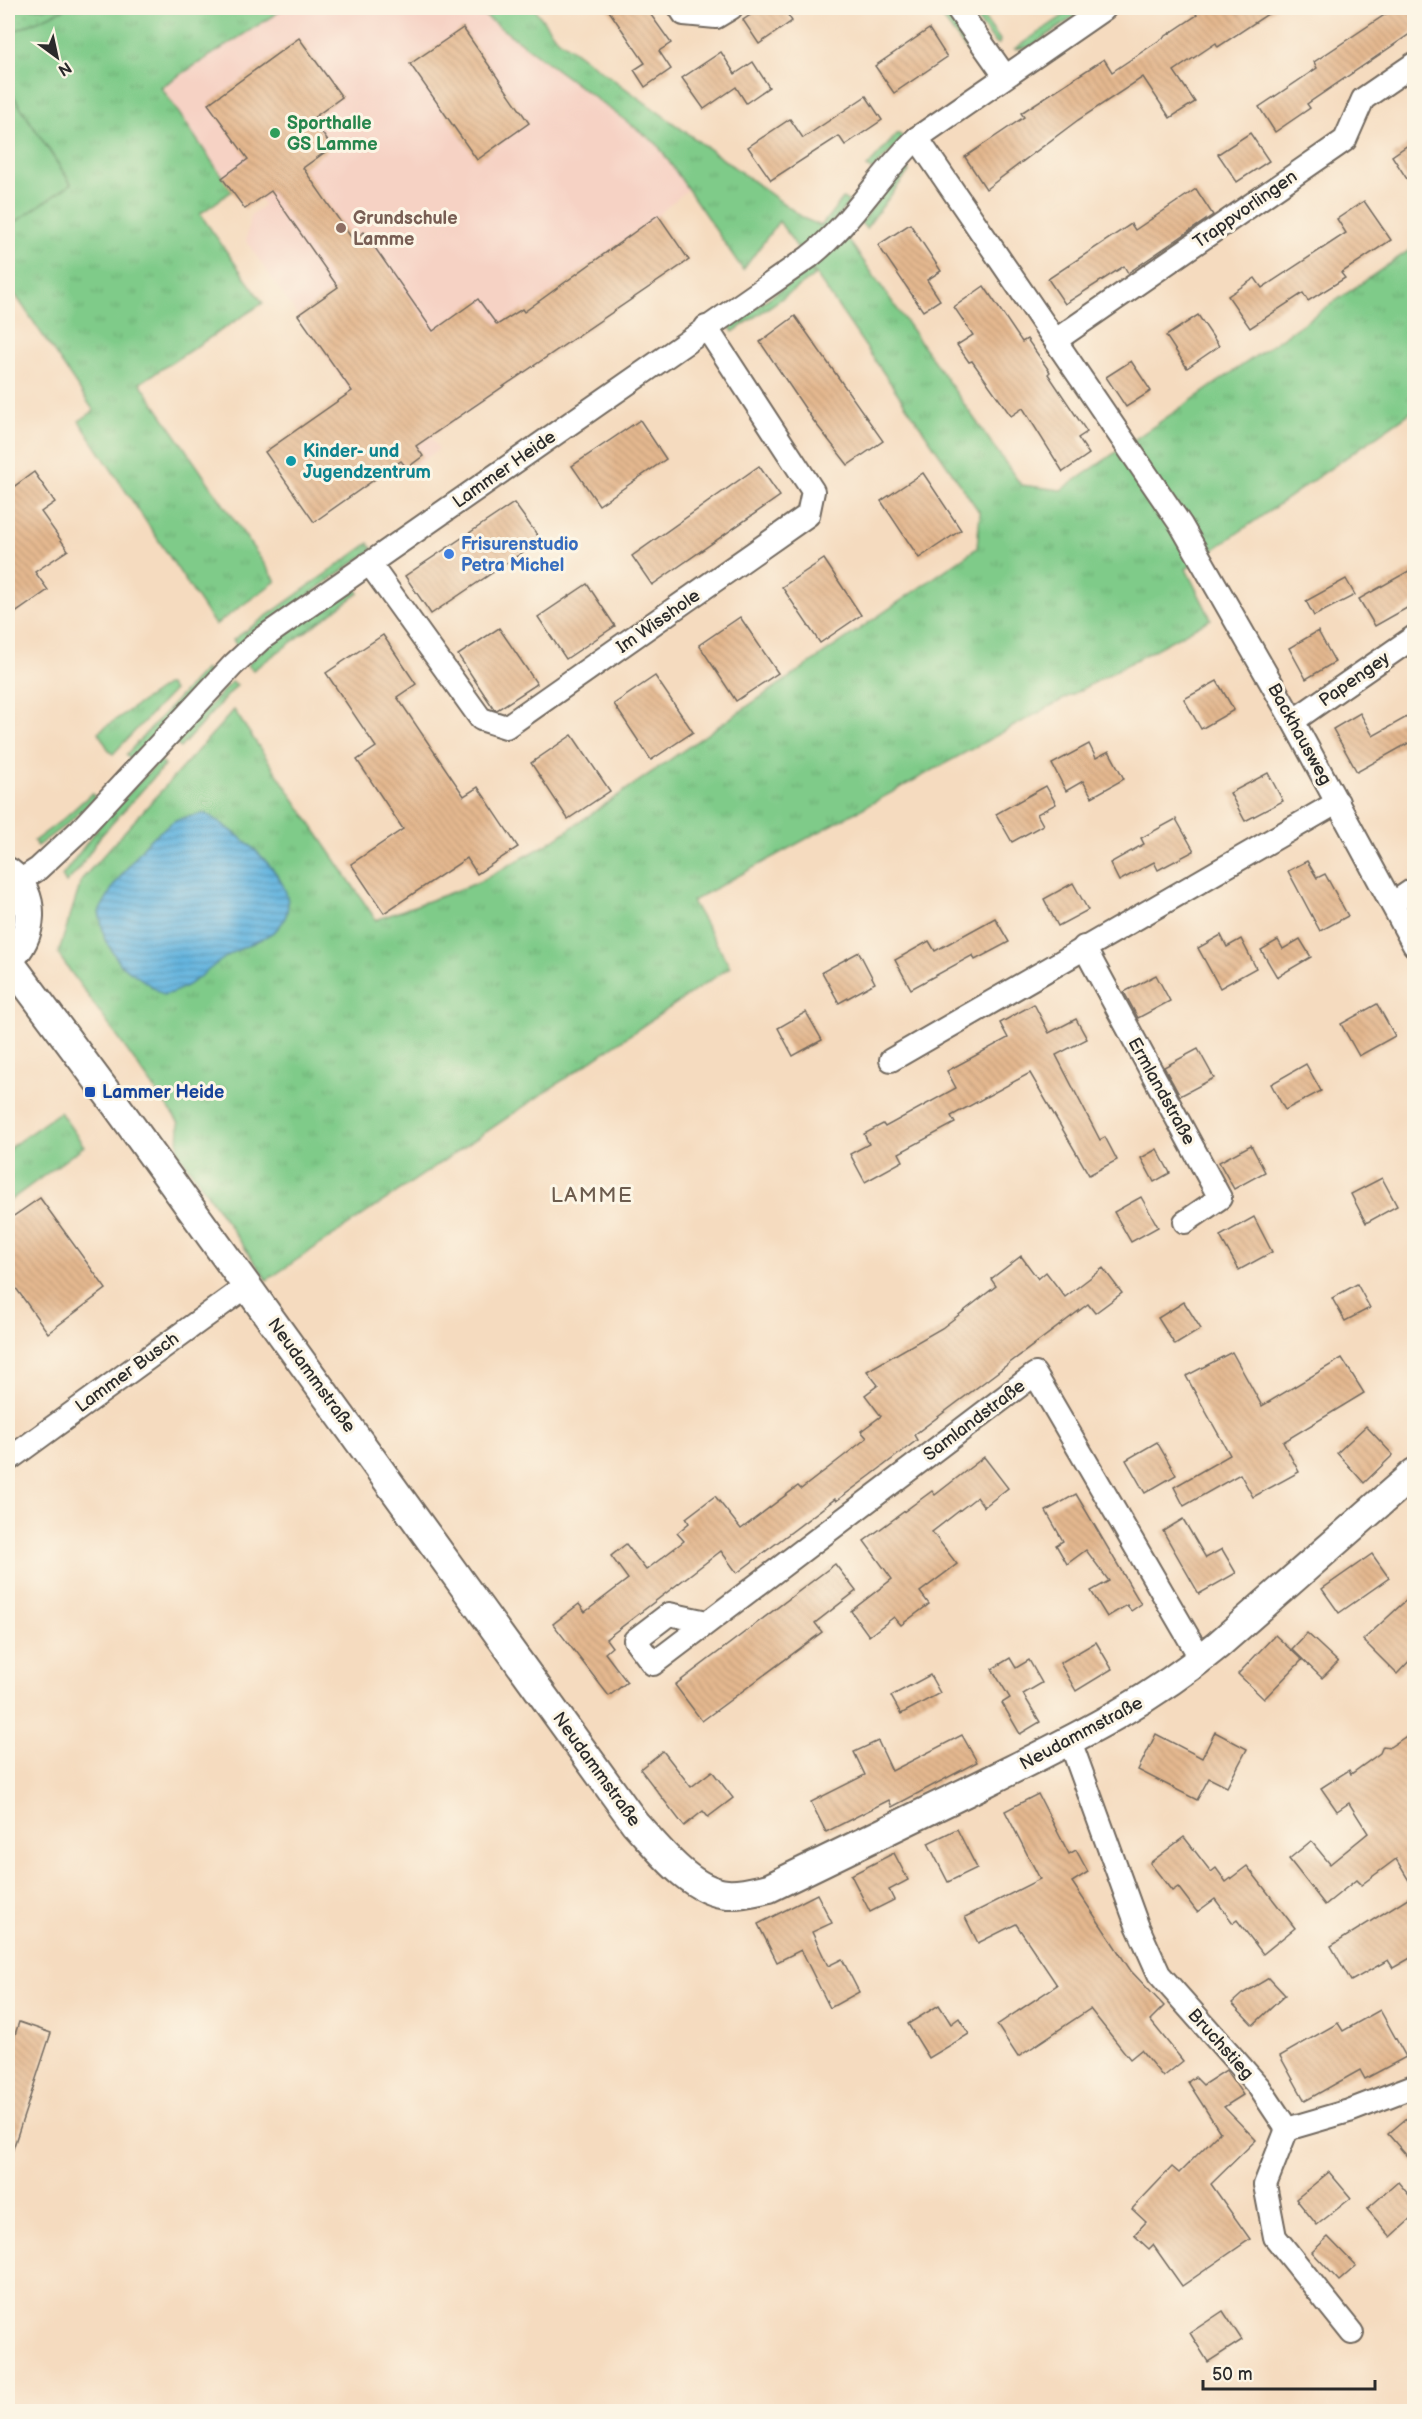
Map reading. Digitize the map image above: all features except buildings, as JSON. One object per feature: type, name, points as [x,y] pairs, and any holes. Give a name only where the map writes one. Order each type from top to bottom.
[{"type":"main road","name":"Neudammstraße","points":[[13,877],[28,904],[28,927],[22,945],[8,960],[635,1823],[694,1881],[726,1894],[769,1888],[1070,1741],[1142,1702],[1201,1659],[1414,1473]]},
{"type":"street","points":[[680,8],[684,14],[716,17],[731,8]]},
{"type":"street","points":[[957,8],[1005,76]]},
{"type":"street","name":"Lammer Heide","points":[[13,877],[38,869],[80,830],[225,674],[261,639],[832,239],[892,162],[917,138],[1105,8]]},
{"type":"street","name":"Trappvorlingen","points":[[1056,340],[1345,140],[1363,99],[1414,64]]},
{"type":"street","points":[[917,138],[1056,340]]},
{"type":"street","name":"Im Wisshole","points":[[369,563],[481,719],[506,727],[516,720],[808,515],[813,491],[706,327]]},
{"type":"street","name":"Backhausweg","points":[[1056,340],[1181,525],[1338,802],[1414,945]]},
{"type":"street","name":"Papengey","points":[[1293,721],[1414,637]]},
{"type":"street","points":[[891,1060],[1338,802]]},
{"type":"street","points":[[1392,904],[1414,889]]},
{"type":"street","name":"Ermlandstraße","points":[[1084,947],[1220,1198],[1185,1222]]},
{"type":"street","name":"Lammer Busch","points":[[8,1460],[247,1286]]},
{"type":"street","name":"Samlandstraße","points":[[707,1622],[1035,1374],[1201,1659]]},
{"type":"street","name":"Bruchstieg","points":[[1070,1741],[1137,1925],[1159,1974],[1259,2087],[1287,2129]]},
{"type":"street","points":[[1352,2332],[1275,2237],[1265,2185],[1287,2129],[1349,2111],[1414,2086]]},
{"type":"shaded area","name":"Grundschule Lamme","points":[[285,8],[474,8],[658,144],[688,189],[658,215],[689,260],[431,437],[439,449],[406,473],[246,241],[250,216],[264,205],[260,199],[245,209],[161,87]]},
{"type":"green space","points":[[8,8],[285,8],[161,87],[232,191],[200,214],[263,303],[140,383],[276,581],[215,625],[79,421],[94,411],[8,284],[8,227],[71,183],[8,88]]},
{"type":"green space","points":[[8,8],[67,8],[8,34]]},
{"type":"green space","points":[[474,8],[534,8],[555,37],[805,219],[821,226],[843,198],[849,202],[828,229],[848,239],[1021,485],[1061,490],[1414,247],[1414,410],[1186,569],[1211,619],[692,901],[730,967],[267,1280],[178,1152],[179,1123],[58,954],[82,879],[234,710],[376,920],[477,883],[546,845],[977,548],[980,513],[779,221],[743,270],[657,144]]},
{"type":"green space","points":[[935,8],[943,8],[976,55],[976,63]]},
{"type":"green space","points":[[969,8],[977,8],[1000,40],[999,44],[995,43]]},
{"type":"green space","points":[[1075,8],[1087,8],[1030,47],[1014,49]]},
{"type":"green space","points":[[8,88],[71,184],[8,227]]},
{"type":"green space","points":[[898,133],[904,138],[872,170],[867,167]]},
{"type":"green space","points":[[904,166],[909,171],[866,228],[861,223]]},
{"type":"green space","points":[[810,269],[814,276],[733,332],[729,326]]},
{"type":"green space","points":[[369,543],[373,549],[237,646],[233,640]]},
{"type":"green space","points":[[354,586],[359,593],[253,670],[247,665],[264,649]]},
{"type":"green space","points":[[205,669],[211,675],[131,760],[126,755]]},
{"type":"green space","points":[[232,681],[237,685],[180,748],[175,743]]},
{"type":"green space","points":[[169,685],[173,691],[113,754],[110,752],[98,732]]},
{"type":"green space","points":[[160,760],[165,765],[99,838],[79,869],[66,883],[62,876],[104,820]]},
{"type":"green space","points":[[92,793],[95,798],[67,824],[37,846],[34,841]]},
{"type":"green space","points":[[60,1112],[84,1146],[8,1202],[8,1149]]},
{"type":"water","points":[[205,813],[234,832],[266,862],[279,878],[287,895],[287,912],[278,928],[273,932],[232,953],[190,984],[164,995],[121,965],[105,940],[99,912],[114,885],[148,841],[175,820]]},
{"type":"place","name":"Sporthalle GS Lamme","points":[[275,133]]},
{"type":"place","name":"Grundschule Lamme","points":[[341,228]]},
{"type":"place","name":"Kinder- und Jugendzentrum","points":[[291,461]]},
{"type":"place","name":"Frisurenstudio Petra Michel","points":[[449,554]]},
{"type":"place","name":"Lammer Heide","points":[[90,1092]]},
{"type":"district","name":"LAMME","points":[[592,1195]]}]
